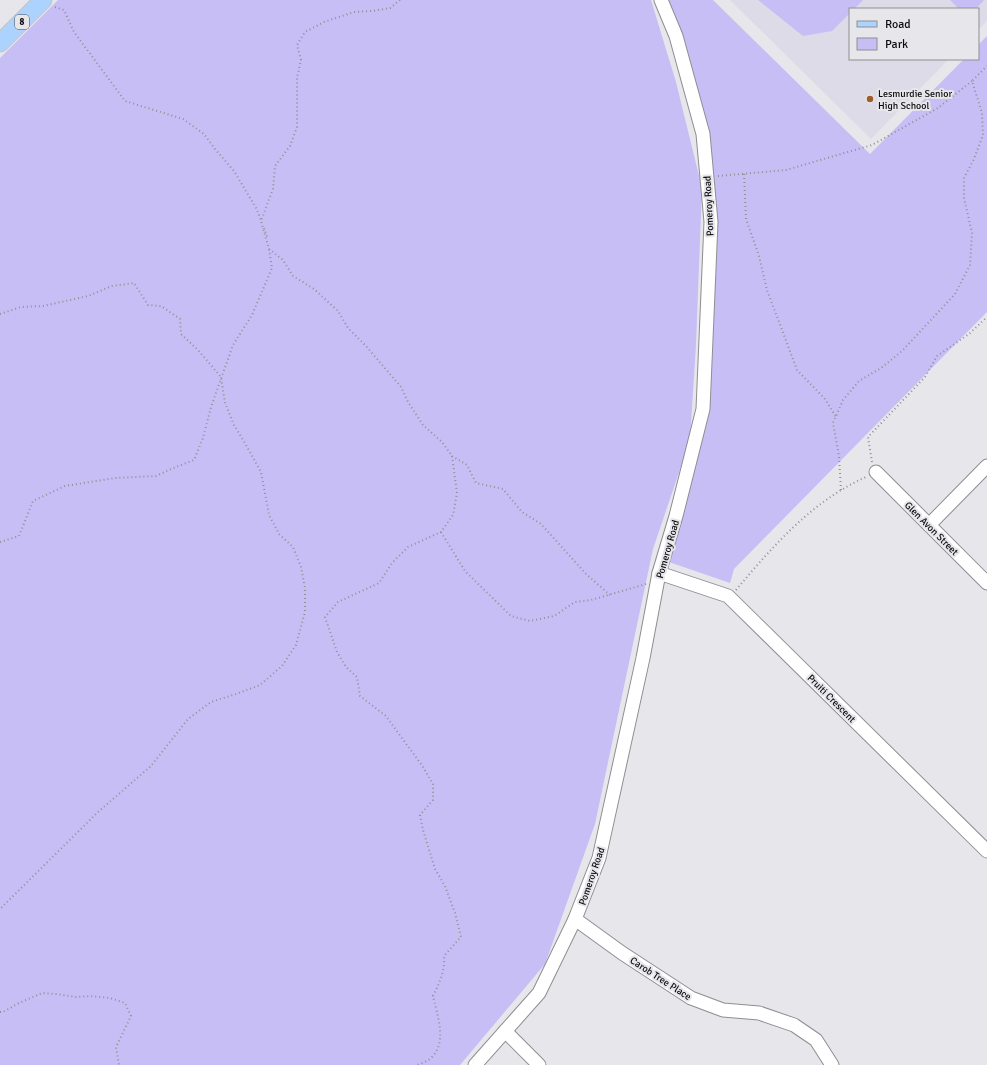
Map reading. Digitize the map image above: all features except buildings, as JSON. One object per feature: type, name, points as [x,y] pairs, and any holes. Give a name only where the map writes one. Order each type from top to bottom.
[{"type":"main road","name":"8","points":[[0,43],[41,4]]},
{"type":"street","name":"Pomeroy Road","points":[[475,1065],[539,993],[576,919],[599,858],[643,658],[658,578],[676,516],[703,409],[711,222],[703,134],[676,36],[661,0]]},
{"type":"street","points":[[929,525],[987,466]]},
{"type":"street","name":"Glen Avon Street","points":[[876,472],[987,582]]},
{"type":"street","name":"Pruiti Crescent","points":[[658,578],[728,596],[987,851]]},
{"type":"street","name":"Carob Tree Place","points":[[576,919],[622,953],[691,998],[723,1010],[759,1013],[794,1025],[816,1040],[832,1065]]},
{"type":"street","points":[[505,1031],[539,1065]]},
{"type":"path","points":[[261,221],[273,189],[275,166],[290,146],[296,127],[297,78],[301,60],[297,44],[305,32],[324,22],[354,12],[390,8],[400,0]]},
{"type":"path","points":[[0,542],[19,536],[33,501],[64,486],[114,478],[156,476],[171,468],[194,460],[203,438],[211,407],[233,345],[252,315],[272,268],[267,234],[256,208],[234,171],[204,134],[183,119],[125,101],[74,32],[64,10],[41,4]]},
{"type":"path","points":[[707,177],[786,170],[872,145],[938,108],[972,81],[987,66]]},
{"type":"path","points":[[841,490],[839,456],[833,423],[843,400],[858,381],[881,368],[902,351],[955,294],[970,265],[972,234],[964,198],[964,178],[984,135],[982,113],[972,81]]},
{"type":"path","points":[[744,174],[746,220],[759,256],[768,290],[797,370],[825,399],[836,417]]},
{"type":"path","points":[[269,249],[283,260],[293,276],[314,289],[338,311],[348,328],[366,346],[401,387],[408,402],[423,425],[442,442],[452,456],[467,465],[476,483],[503,489],[522,512],[541,524],[586,574],[611,595]]},
{"type":"path","points":[[0,314],[21,307],[43,306],[88,296],[112,286],[134,283],[148,305],[161,306],[180,319],[181,334],[198,350],[222,377],[225,403],[234,425],[261,472],[269,515],[279,534],[293,547],[301,567],[306,588],[305,612],[296,645],[282,666],[260,685],[211,702],[188,719],[151,766],[98,812],[0,909]]},
{"type":"path","points":[[730,598],[753,570],[794,526],[841,490],[876,472],[872,461],[868,437],[926,377],[937,356],[969,334],[987,317]]},
{"type":"path","points":[[418,1065],[430,1059],[438,1049],[441,1032],[433,996],[441,981],[444,956],[461,937],[455,913],[445,886],[435,869],[422,830],[420,815],[433,800],[433,784],[423,767],[386,716],[360,696],[357,678],[346,667],[337,652],[325,617],[338,602],[379,583],[392,563],[408,547],[441,532],[453,515],[457,493],[452,456]]},
{"type":"path","points":[[441,532],[465,571],[512,616],[530,621],[554,616],[575,602],[611,595],[653,582],[658,578]]},
{"type":"path","points":[[0,1012],[3,1012],[42,993],[76,997],[90,996],[110,998],[124,1003],[131,1016],[116,1047],[119,1065]]},
{"type":"shaded area","name":"Lesmurdie Senior High School","points":[[730,0],[987,0],[987,21],[979,29],[979,8],[849,8],[849,60],[948,60],[871,139]]},
{"type":"green space","points":[[58,0],[651,0],[676,82],[702,188],[696,345],[690,440],[653,549],[595,824],[545,964],[460,1065],[0,1065],[0,58]]},
{"type":"green space","points":[[661,0],[713,0],[870,154],[963,60],[979,60],[979,44],[987,36],[987,312],[734,569],[730,583],[663,560],[703,409],[711,222],[703,134]]},
{"type":"green space","points":[[758,0],[863,0],[855,8],[849,8],[849,14],[832,31],[803,36]]},
{"type":"green space","points":[[950,0],[984,0],[977,8],[958,8]]},
{"type":"place","name":"Lesmurdie Senior High School","points":[[870,99]]}]
